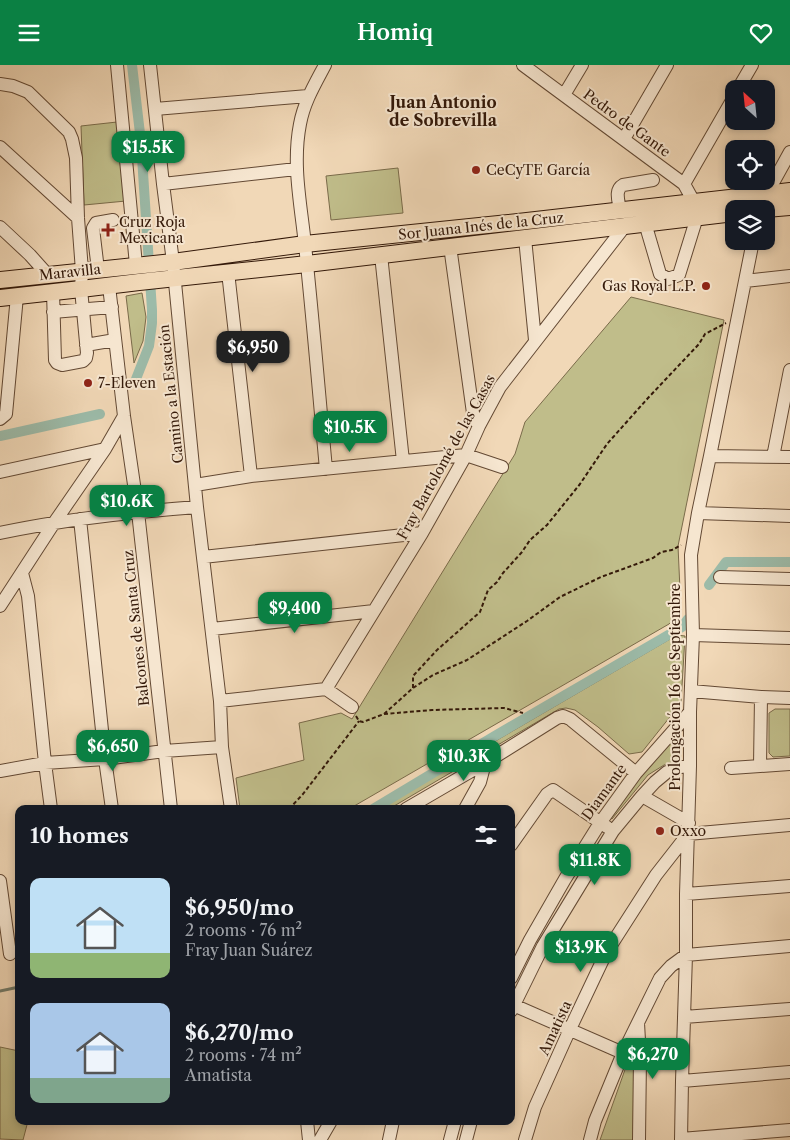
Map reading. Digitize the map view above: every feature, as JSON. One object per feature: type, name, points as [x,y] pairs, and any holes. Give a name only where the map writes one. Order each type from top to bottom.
[{"type":"main road","name":"Sor Juana Inés de la Cruz","points":[[768,200],[790,191]]},
{"type":"main road","name":"Sor Juana Inés de la Cruz","points":[[775,203],[790,207]]},
{"type":"main road","name":"Sor Juana Inés de la Cruz","points":[[168,270],[228,272],[307,264],[525,237],[622,218],[725,206]]},
{"type":"main road","name":"Sor Juana Inés de la Cruz","points":[[168,270],[305,244],[518,222],[622,218],[645,223],[695,209],[725,212]]},
{"type":"main road","name":"Maravilla","points":[[0,280],[137,265],[168,270]]},
{"type":"main road","name":"Maravilla","points":[[0,298],[139,282],[168,270]]},
{"type":"street","points":[[117,65],[137,265]]},
{"type":"street","name":"Camino a la Estación","points":[[150,65],[163,184],[168,270],[212,629],[220,701],[222,747],[230,805]]},
{"type":"street","points":[[325,65],[308,96],[300,123],[296,169],[326,469]]},
{"type":"street","name":"Pedro de Gante","points":[[523,65],[684,184],[695,209]]},
{"type":"street","points":[[564,95],[582,65]]},
{"type":"street","points":[[624,139],[667,65]]},
{"type":"street","points":[[743,80],[752,65]]},
{"type":"street","points":[[0,84],[14,86],[28,92],[69,132],[76,158],[78,218],[90,270]]},
{"type":"street","points":[[155,109],[308,96]]},
{"type":"street","points":[[684,184],[725,113]]},
{"type":"street","points":[[0,147],[78,218]]},
{"type":"street","points":[[766,200],[790,152]]},
{"type":"street","points":[[163,184],[296,169]]},
{"type":"street","points":[[622,218],[618,191],[620,187],[653,180]]},
{"type":"street","points":[[645,223],[660,274],[668,279],[679,275],[695,209]]},
{"type":"street","name":"Fray Bartolomé de las Casas","points":[[326,689],[422,533],[466,455],[500,387],[536,340],[622,218]]},
{"type":"street","points":[[53,292],[55,359],[57,363],[62,365],[82,361],[86,358],[86,345],[81,289],[90,270],[93,228],[96,223],[113,220]]},
{"type":"street","points":[[0,227],[47,274]]},
{"type":"street","points":[[525,237],[536,340]]},
{"type":"street","points":[[450,246],[472,413],[479,426]]},
{"type":"street","name":"Prolongación 16 de Septiembre","points":[[681,1139],[693,635],[691,555],[751,250]]},
{"type":"street","points":[[381,255],[403,461]]},
{"type":"street","points":[[228,272],[251,476]]},
{"type":"street","points":[[746,281],[790,276]]},
{"type":"street","name":"Balcones de Santa Cruz","points":[[109,286],[124,416],[138,512],[170,805]]},
{"type":"street","points":[[1,419],[6,414],[17,296]]},
{"type":"street","points":[[53,312],[112,307]]},
{"type":"street","points":[[86,345],[115,340]]},
{"type":"street","points":[[773,457],[790,370]]},
{"type":"street","points":[[1,602],[105,449],[124,416]]},
{"type":"street","points":[[0,472],[105,449]]},
{"type":"street","points":[[195,485],[251,476],[466,455],[502,467]]},
{"type":"street","points":[[710,456],[790,457]]},
{"type":"street","points":[[0,533],[34,525],[138,512],[197,507]]},
{"type":"street","points":[[698,513],[790,516]]},
{"type":"street","points":[[80,519],[111,805]]},
{"type":"street","points":[[203,557],[422,533]]},
{"type":"street","points":[[22,573],[28,596],[50,805]]},
{"type":"street","points":[[720,577],[790,579]]},
{"type":"street","points":[[212,629],[374,611]]},
{"type":"street","points":[[693,635],[790,638]]},
{"type":"street","points":[[220,701],[326,689],[352,707]]},
{"type":"street","points":[[691,691],[790,698]]},
{"type":"street","points":[[760,765],[761,697]]},
{"type":"street","name":"Diamante","points":[[515,970],[565,879],[600,823],[636,773],[690,712]]},
{"type":"street","points":[[413,805],[563,716],[570,719],[636,773]]},
{"type":"street","points":[[0,771],[45,763],[222,747]]},
{"type":"street","points":[[467,805],[480,782],[485,763]]},
{"type":"street","points":[[731,768],[790,764]]},
{"type":"street","points":[[515,1000],[543,946],[613,831],[655,782],[667,773],[680,767],[690,766]]},
{"type":"street","points":[[515,839],[547,794],[553,791],[613,831]]},
{"type":"street","points":[[642,796],[689,828],[790,825]]},
{"type":"street","name":"Amatista","points":[[525,1140],[535,1107],[606,953],[689,828]]},
{"type":"street","points":[[0,881],[10,954]]},
{"type":"street","points":[[686,894],[790,886]]},
{"type":"street","points":[[590,1140],[595,1121],[638,1021],[660,978],[672,966],[686,955],[790,947]]},
{"type":"street","points":[[515,1007],[623,1053],[640,1058]]},
{"type":"street","points":[[684,1017],[790,1009]]},
{"type":"street","points":[[638,1021],[640,1058],[639,1140]]},
{"type":"street","points":[[682,1081],[790,1071]]},
{"type":"street","points":[[307,1125],[309,1140]]},
{"type":"street","points":[[320,1140],[329,1125]]},
{"type":"street","points":[[389,1140],[393,1125]]},
{"type":"street","points":[[450,1140],[454,1125]]},
{"type":"street","points":[[466,1140],[470,1125]]},
{"type":"street","points":[[681,1139],[790,1130]]},
{"type":"path","points":[[414,688],[413,676],[437,650],[480,612],[488,591],[530,540],[547,525],[580,484],[613,438],[706,334],[738,318]]},
{"type":"path","points":[[384,714],[414,688],[434,675],[467,660],[560,597],[602,577],[653,559],[661,552],[672,550],[693,538]]},
{"type":"path","points":[[352,707],[359,721]]},
{"type":"path","points":[[359,721],[363,722],[384,714],[504,708],[523,713]]},
{"type":"path","points":[[293,805],[359,721]]},
{"type":"shaded area","points":[[117,122],[126,201],[84,205],[81,126]]},
{"type":"shaded area","points":[[398,168],[403,213],[331,220],[326,176]]},
{"type":"shaded area","points":[[142,293],[146,317],[143,341],[134,363],[126,296]]},
{"type":"shaded area","points":[[631,297],[724,320],[678,546],[681,612],[669,624],[356,805],[239,805],[236,778],[304,760],[299,723],[341,713],[352,719],[515,454],[525,422]]},
{"type":"shaded area","points":[[677,635],[685,636],[681,703],[642,752],[629,754],[575,710],[559,709],[396,805],[386,805]]},
{"type":"shaded area","points":[[775,709],[790,709],[790,756],[773,757],[769,753],[769,713]]},
{"type":"shaded area","points":[[673,736],[680,737],[679,759],[664,765],[648,775],[612,819],[609,817],[608,813]]},
{"type":"shaded area","points":[[0,1047],[15,1050],[15,1125],[27,1125],[23,1140],[0,1139]]},
{"type":"shaded area","points":[[627,1064],[636,1067],[634,1140],[600,1140]]},
{"type":"waterway","points":[[132,65],[141,142],[152,310],[149,346],[136,379]]},
{"type":"waterway","points":[[0,436],[100,414]]},
{"type":"waterway","points":[[709,585],[726,562],[790,562]]},
{"type":"waterway","points":[[380,805],[682,627],[688,619]]},
{"type":"waterway","points":[[0,991],[15,988]]},
{"type":"place","name":"CeCyTE García","points":[[476,170]]},
{"type":"place","name":"Cruz Roja Mexicana","points":[[108,230]]},
{"type":"place","name":"Gas Royal L.P.","points":[[706,286]]},
{"type":"place","name":"7-Eleven","points":[[88,383]]},
{"type":"place","name":"Oxxo","points":[[660,831]]},
{"type":"district","name":"Juan Antonio de Sobrevilla","points":[[443,111]]}]
